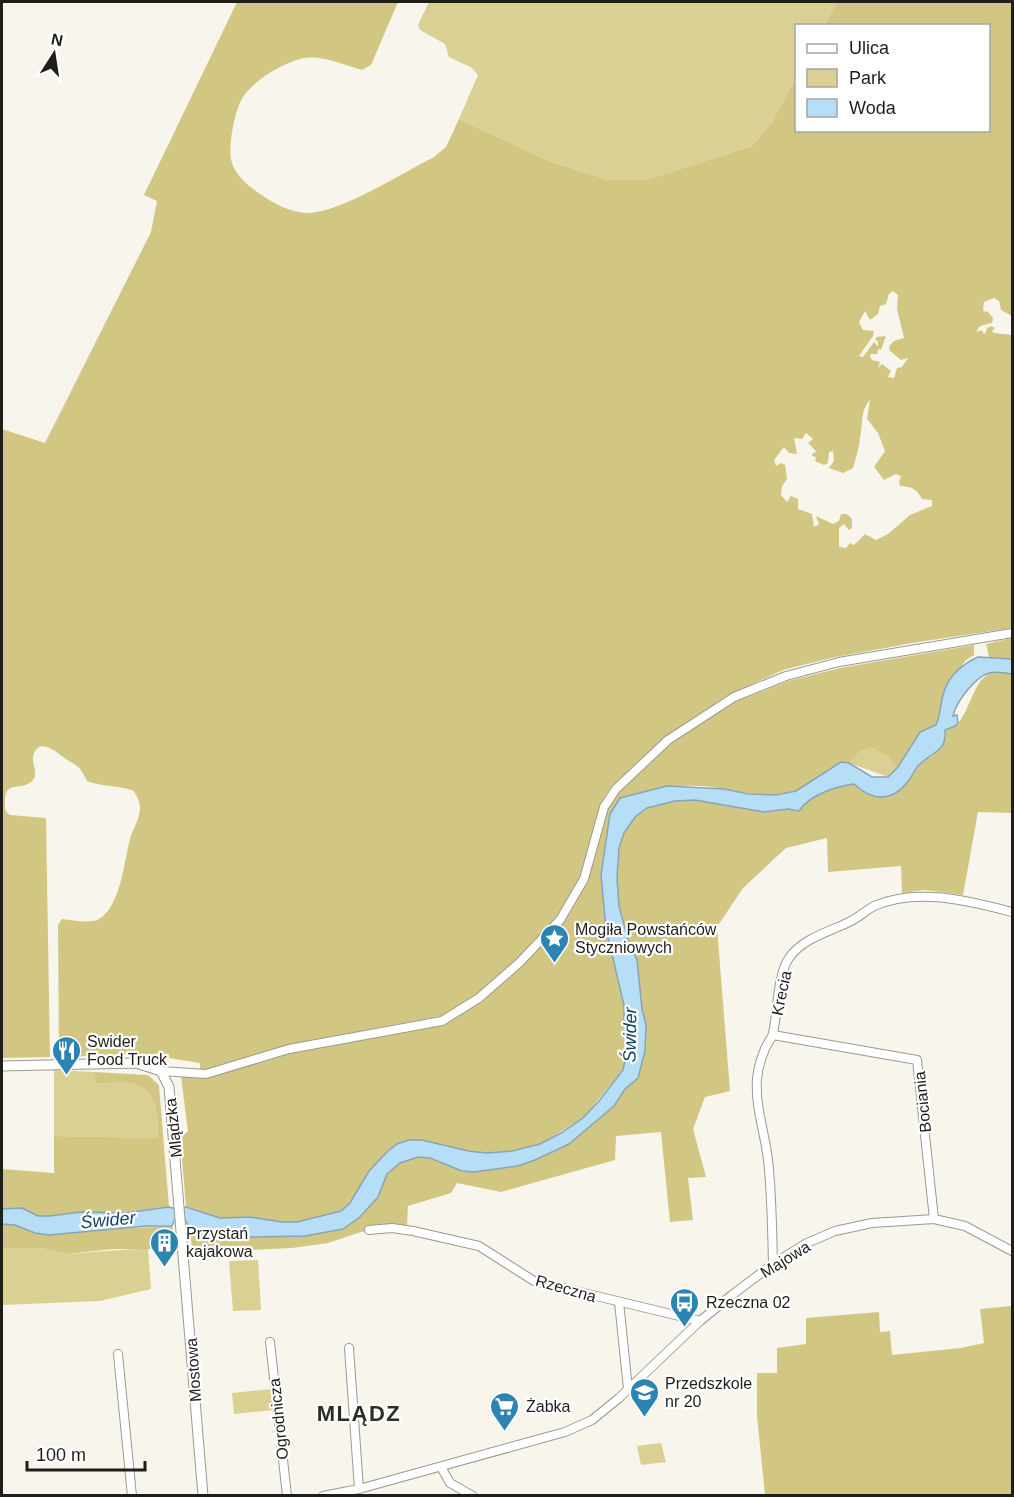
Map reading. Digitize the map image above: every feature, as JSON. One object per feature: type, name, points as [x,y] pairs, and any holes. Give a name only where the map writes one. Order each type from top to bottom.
[{"type":"street","points":[[2,1066],[136,1063],[161,1071],[206,1074],[289,1049],[442,1021],[479,998],[519,963],[560,920],[575,898],[584,879],[604,807],[616,789],[668,740],[734,697],[786,676],[838,662],[924,646],[989,639],[1012,633]]},
{"type":"street","name":"Krecia","points":[[773,1264],[770,1180],[758,1107],[757,1080],[765,1049],[773,1035],[783,972],[789,958],[799,948],[825,933],[850,922],[875,906],[888,902],[929,897],[958,900],[1012,912]]},
{"type":"street","name":"Bociania","points":[[773,1035],[917,1060],[934,1219]]},
{"type":"street","name":"Mlądzka","points":[[161,1071],[169,1087],[183,1244]]},
{"type":"street","name":"Majowa","points":[[323,1496],[441,1467],[565,1432],[592,1420],[700,1321],[732,1295],[773,1264],[807,1243],[835,1231],[872,1223],[934,1219],[965,1226],[1012,1251]]},
{"type":"street","name":"Rzeczna","points":[[369,1230],[392,1228],[413,1231],[479,1246],[534,1281],[700,1321]]},
{"type":"street","name":"Mostowa","points":[[183,1244],[204,1496]]},
{"type":"street","points":[[619,1302],[628,1389]]},
{"type":"street","name":"Ogrodnicza","points":[[270,1342],[287,1496]]},
{"type":"street","points":[[349,1348],[359,1488]]},
{"type":"street","points":[[118,1354],[132,1496]]},
{"type":"street","points":[[441,1467],[450,1483],[473,1496]]},
{"type":"green space","points":[[429,2],[837,2],[825,24],[795,24],[795,79],[772,122],[752,146],[646,180],[608,180],[549,161],[459,119],[478,75],[472,68],[449,57],[445,44],[420,30],[418,25]]},
{"type":"green space","points":[[873,748],[898,767],[888,777],[849,763],[861,751]]},
{"type":"green space","points":[[54,1070],[94,1072],[97,1083],[132,1083],[144,1088],[153,1099],[155,1106],[158,1138],[54,1136]]},
{"type":"green space","points":[[2,1248],[39,1248],[66,1254],[148,1248],[151,1289],[100,1301],[2,1305]]},
{"type":"green space","points":[[258,1260],[261,1310],[233,1311],[229,1261]]},
{"type":"green space","points":[[272,1389],[274,1410],[234,1414],[232,1393]]},
{"type":"green space","points":[[661,1443],[666,1462],[641,1465],[637,1446]]},
{"type":"shaded area","points":[[237,2],[398,2],[371,65],[362,70],[318,58],[296,60],[254,84],[240,103],[231,139],[231,157],[234,168],[245,182],[268,199],[278,205],[305,213],[318,212],[352,200],[434,157],[446,147],[459,119],[549,161],[608,180],[646,180],[752,146],[772,122],[795,79],[795,132],[990,132],[990,24],[825,24],[837,2],[1012,2],[1012,316],[1001,310],[999,301],[994,298],[984,302],[983,311],[988,312],[993,318],[992,323],[980,326],[976,332],[982,330],[985,334],[987,328],[991,326],[995,328],[992,331],[994,333],[1012,335],[1012,628],[831,658],[783,670],[725,697],[666,736],[611,787],[600,805],[580,877],[571,895],[557,916],[516,961],[477,995],[441,1016],[287,1045],[205,1070],[200,1070],[200,1063],[137,1054],[59,1057],[58,925],[62,919],[91,921],[99,919],[106,913],[117,894],[140,806],[134,791],[87,781],[78,766],[51,749],[42,746],[37,748],[33,756],[35,777],[29,784],[7,791],[5,805],[10,815],[46,818],[50,1057],[2,1058],[2,429],[45,443],[151,232],[157,201],[144,195]],"holes":[[[893,291],[898,295],[897,309],[904,338],[894,341],[889,346],[890,351],[901,360],[908,358],[902,367],[897,368],[894,378],[888,377],[891,371],[882,364],[878,368],[880,362],[872,360],[870,356],[877,354],[878,349],[881,350],[886,336],[877,337],[875,339],[878,346],[874,342],[863,357],[859,356],[874,331],[863,330],[859,322],[865,311],[870,320],[878,314],[880,306],[886,304],[889,294]],[[870,400],[867,419],[878,433],[885,451],[874,467],[884,480],[896,474],[901,476],[900,486],[913,489],[922,499],[932,500],[932,506],[910,515],[888,534],[876,540],[865,534],[854,545],[850,543],[846,548],[839,547],[839,528],[844,524],[849,530],[852,528],[852,519],[847,514],[841,514],[839,521],[833,524],[816,516],[819,524],[814,527],[812,514],[798,509],[798,499],[791,496],[787,502],[781,495],[782,486],[787,479],[785,465],[781,463],[776,466],[774,460],[784,447],[789,453],[797,454],[794,438],[802,439],[806,433],[813,439],[808,443],[817,452],[812,456],[816,457],[815,461],[824,465],[828,463],[829,452],[833,451],[834,461],[829,468],[843,473],[853,468],[859,446],[863,413]]]},
{"type":"shaded area","points":[[1012,638],[1012,659],[989,657],[986,644]]},
{"type":"shaded area","points":[[974,645],[974,655],[966,660],[945,688],[941,714],[936,726],[912,744],[898,767],[873,748],[861,751],[849,763],[841,762],[806,786],[785,794],[760,795],[714,787],[689,786],[653,789],[630,796],[601,875],[606,929],[624,1005],[624,1024],[628,1047],[623,1070],[583,1118],[540,1144],[512,1151],[487,1153],[468,1151],[422,1140],[409,1140],[397,1144],[369,1171],[350,1203],[341,1211],[319,1218],[282,1222],[250,1217],[220,1218],[186,1207],[180,1135],[188,1132],[181,1076],[206,1077],[290,1052],[444,1024],[482,1001],[522,966],[563,922],[588,880],[608,809],[618,793],[672,742],[737,701],[788,681],[840,668]]},
{"type":"shaded area","points":[[997,671],[1012,674],[1012,813],[978,812],[963,895],[925,890],[902,893],[901,866],[828,872],[827,838],[786,848],[743,888],[717,927],[730,1091],[705,1097],[693,1129],[706,1177],[688,1178],[693,1220],[670,1222],[661,1132],[616,1136],[615,1160],[501,1192],[457,1183],[451,1193],[408,1206],[407,1226],[361,1232],[328,1243],[292,1248],[231,1251],[192,1249],[190,1228],[252,1237],[305,1236],[378,1197],[387,1174],[400,1163],[418,1157],[430,1158],[462,1171],[497,1169],[592,1125],[614,1106],[625,1089],[638,1078],[646,1025],[637,960],[628,940],[619,906],[617,878],[619,848],[624,833],[635,817],[647,808],[675,801],[695,800],[764,812],[788,809],[799,811],[809,800],[840,787],[854,784],[861,791],[908,782],[919,764],[933,756],[946,738],[945,729],[958,723],[963,717],[978,685],[989,674]]},
{"type":"shaded area","points":[[94,1072],[148,1075],[159,1085],[169,1207],[125,1213],[81,1212],[50,1216],[38,1216],[22,1208],[2,1209],[2,1169],[54,1173],[54,1136],[158,1138],[155,1106],[149,1093],[131,1083],[96,1083]]},
{"type":"shaded area","points":[[2,1224],[15,1225],[34,1233],[172,1226],[177,1249],[114,1249],[66,1254],[39,1248],[2,1248]]},
{"type":"shaded area","points":[[1012,1306],[1012,1495],[765,1495],[757,1416],[757,1373],[777,1373],[777,1348],[806,1344],[806,1318],[879,1312],[880,1332],[890,1331],[892,1355],[961,1348],[984,1343],[980,1309]]},
{"type":"water","name":"Świder","points":[[978,657],[1012,659],[1012,674],[989,673],[972,685],[955,710],[953,716],[957,715],[958,723],[945,730],[941,747],[918,766],[903,787],[890,796],[868,794],[854,784],[832,789],[816,796],[799,811],[788,809],[764,812],[695,800],[675,801],[647,808],[635,817],[624,833],[619,848],[617,878],[619,906],[628,940],[637,960],[646,1025],[645,1051],[638,1078],[625,1089],[614,1106],[569,1144],[518,1166],[474,1172],[462,1171],[430,1158],[418,1157],[400,1163],[387,1174],[378,1197],[360,1217],[343,1229],[305,1236],[252,1237],[190,1228],[185,1220],[175,1219],[172,1226],[146,1226],[49,1235],[35,1233],[15,1225],[2,1224],[2,1209],[22,1208],[38,1216],[50,1216],[81,1212],[125,1213],[169,1207],[180,1210],[186,1207],[220,1218],[250,1217],[297,1222],[341,1211],[350,1203],[369,1171],[397,1144],[409,1140],[422,1140],[487,1153],[512,1151],[540,1144],[561,1133],[583,1118],[599,1101],[623,1070],[628,1048],[624,1005],[606,929],[601,875],[610,814],[620,798],[667,786],[776,795],[796,791],[841,762],[849,763],[872,777],[888,777],[898,767],[920,732],[936,725],[946,686],[953,675],[962,666]]},
{"type":"place","name":"Mogiła Powstańców Styczniowych","points":[[554,964]]},
{"type":"place","name":"Swider Food Truck","points":[[66,1076]]},
{"type":"place","name":"Przystań kajakowa","points":[[165,1268]]},
{"type":"place","name":"Rzeczna 02","points":[[685,1328]]},
{"type":"place","name":"Przedszkole nr 20","points":[[644,1418]]},
{"type":"place","name":"Żabka","points":[[505,1432]]},
{"type":"district","name":"MLĄDZ","points":[[359,1413]]}]
